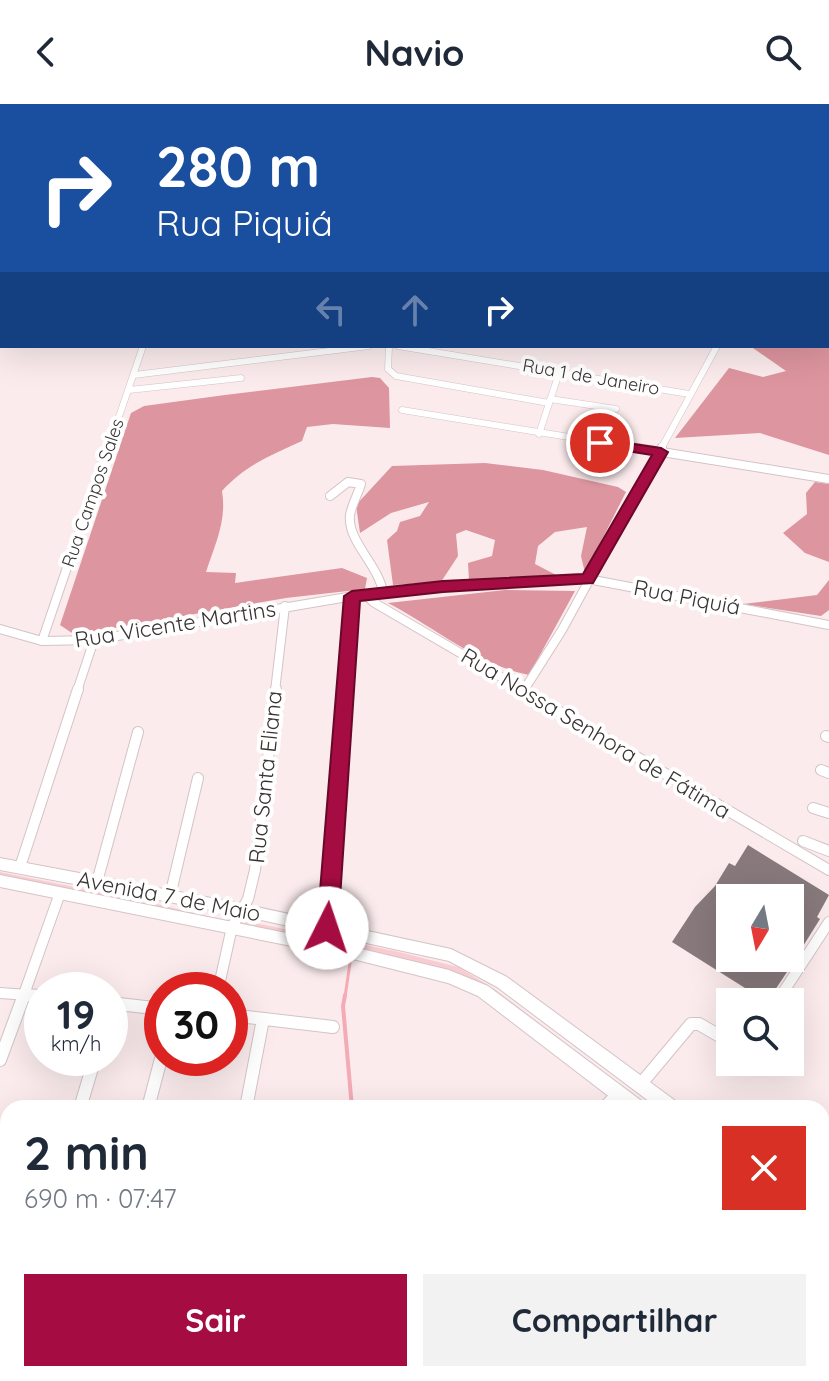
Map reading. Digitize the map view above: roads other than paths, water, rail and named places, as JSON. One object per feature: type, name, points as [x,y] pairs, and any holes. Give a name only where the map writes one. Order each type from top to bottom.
[{"type":"main road","name":"Avenida 7 de Maio","points":[[0,864],[243,910],[451,955],[502,982],[660,1100]]},
{"type":"main road","name":"Avenida 7 de Maio","points":[[0,881],[232,927],[464,981],[483,991],[626,1100]]},
{"type":"street","name":"Rua Campos Sales","points":[[42,641],[142,348]]},
{"type":"street","points":[[134,375],[353,348]]},
{"type":"street","points":[[389,348],[388,369],[396,376],[616,409]]},
{"type":"street","name":"Rua 1 de Janeiro","points":[[412,348],[560,370],[689,394]]},
{"type":"street","points":[[524,690],[562,630],[716,348]]},
{"type":"street","points":[[539,434],[560,370]]},
{"type":"street","points":[[129,390],[241,378]]},
{"type":"street","points":[[402,410],[829,479]]},
{"type":"street","points":[[330,496],[348,482],[361,484],[350,512],[352,534],[379,570],[383,592]]},
{"type":"street","name":"Rua Piquiá","points":[[352,596],[588,579],[829,625]]},
{"type":"street","name":"Rua Nossa Senhora de Fátima","points":[[365,594],[373,602],[829,870]]},
{"type":"street","points":[[327,928],[352,596]]},
{"type":"street","name":"Rua Vicente Martins","points":[[0,629],[42,641],[94,640],[352,596]]},
{"type":"street","name":"Rua Santa Eliana","points":[[222,972],[232,927],[243,910],[255,870],[285,606]]},
{"type":"street","points":[[20,867],[94,640]]},
{"type":"street","points":[[97,882],[138,732]]},
{"type":"street","points":[[170,896],[198,778]]},
{"type":"street","points":[[813,808],[829,813]]},
{"type":"street","points":[[803,841],[829,851]]},
{"type":"street","points":[[33,972],[60,893]]},
{"type":"street","points":[[785,988],[829,922]]},
{"type":"street","points":[[0,993],[24,994]]},
{"type":"street","points":[[0,1060],[24,997]]},
{"type":"street","points":[[248,1017],[333,1027]]},
{"type":"street","points":[[248,1100],[263,1019]]},
{"type":"street","points":[[640,1085],[691,1024],[699,1024],[716,1034]]},
{"type":"street","points":[[82,1100],[90,1076]]},
{"type":"street","points":[[150,1100],[156,1076]]},
{"type":"street","points":[[612,1100],[618,1094]]},
{"type":"waterway","points":[[345,997],[350,963]]},
{"type":"waterway","points":[[345,995],[343,1006],[351,1100]]}]
